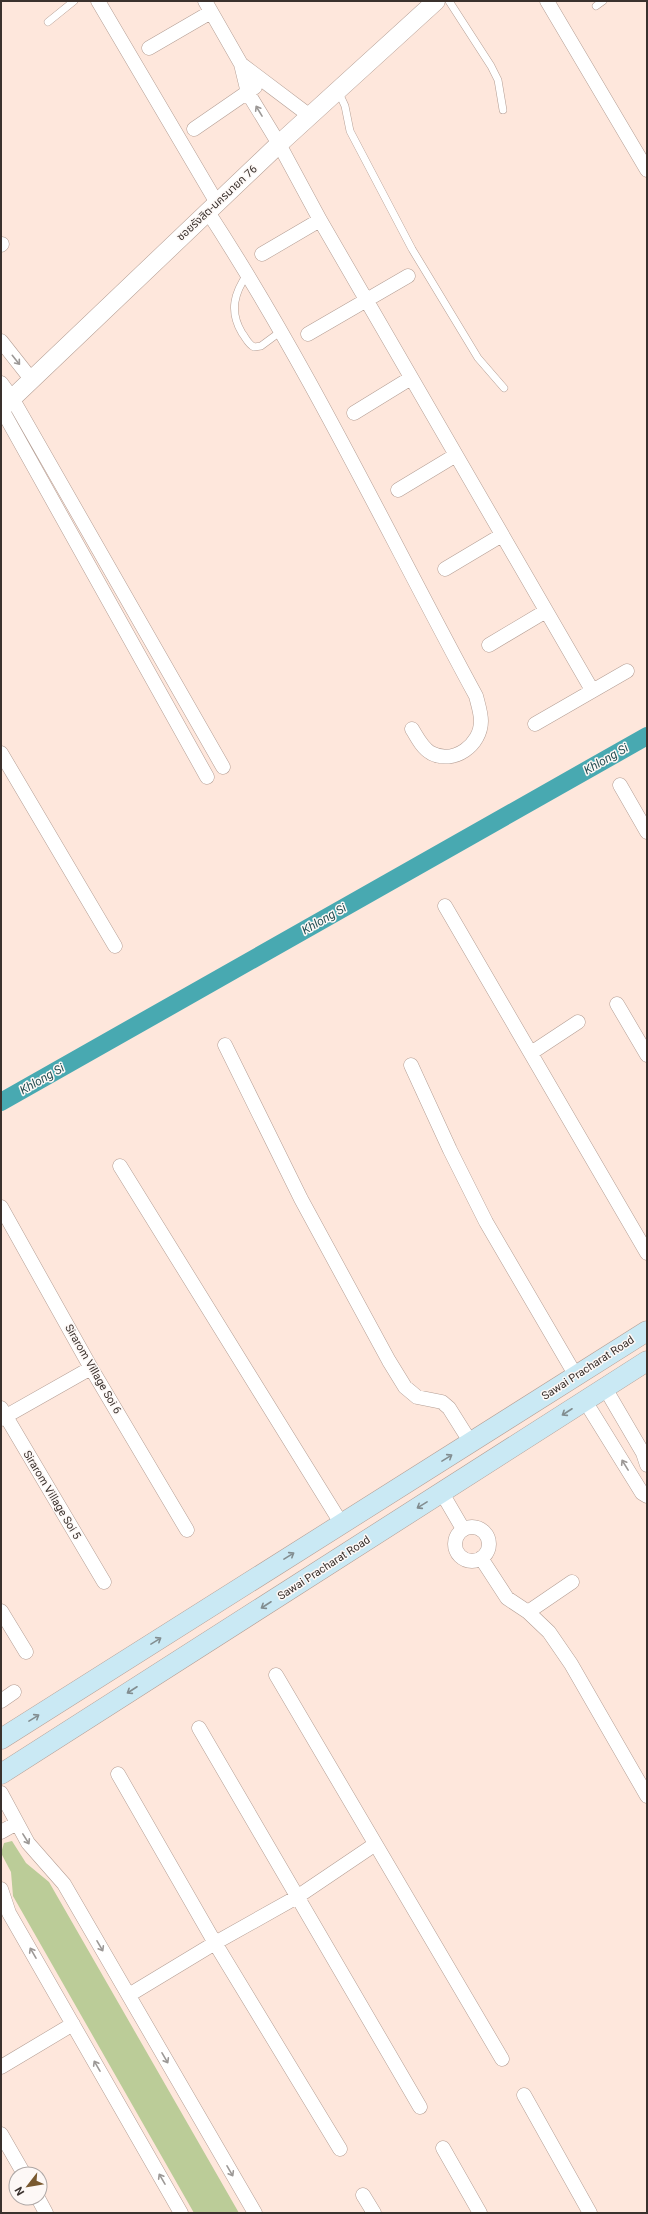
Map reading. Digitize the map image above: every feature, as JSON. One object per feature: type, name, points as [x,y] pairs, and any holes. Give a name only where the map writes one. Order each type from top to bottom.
[{"type":"main road","name":"Sawai Pracharat Road","points":[[1,1739],[341,1523],[471,1443],[647,1330]]},
{"type":"main road","name":"Sawai Pracharat Road","points":[[1,1774],[647,1361]]},
{"type":"main road","points":[[132,1655],[149,1680]]},
{"type":"street","points":[[98,1],[280,332],[302,367],[366,485],[386,526],[476,696],[481,720],[479,734],[465,751],[452,756],[432,753],[424,747],[412,729]]},
{"type":"street","name":"ซอยรังสิต-นครนายก 76","points":[[4,406],[279,144],[436,1]]},
{"type":"street","points":[[547,1],[647,170]]},
{"type":"street","points":[[149,48],[208,7],[241,64],[248,92],[279,144],[320,220],[366,300],[592,690]]},
{"type":"street","points":[[241,64],[310,116]]},
{"type":"street","points":[[194,129],[264,81]]},
{"type":"street","points":[[262,254],[320,220]]},
{"type":"street","points":[[308,334],[408,276]]},
{"type":"street","points":[[1,341],[31,379]]},
{"type":"street","points":[[354,413],[412,378]]},
{"type":"street","points":[[1,383],[4,406],[207,777]]},
{"type":"street","points":[[4,406],[223,767]]},
{"type":"street","points":[[398,490],[456,455]]},
{"type":"street","points":[[445,569],[502,535]]},
{"type":"street","points":[[489,645],[546,611]]},
{"type":"street","points":[[535,724],[627,671]]},
{"type":"street","points":[[1,752],[115,946]]},
{"type":"street","points":[[620,785],[647,832]]},
{"type":"street","points":[[445,906],[647,1253]]},
{"type":"street","points":[[617,1004],[647,1055]]},
{"type":"street","points":[[531,1053],[578,1022]]},
{"type":"street","points":[[225,1045],[301,1199],[389,1361],[405,1387],[417,1397],[442,1402],[449,1408],[471,1443]]},
{"type":"street","points":[[411,1065],[450,1150],[486,1222],[576,1376]]},
{"type":"street","points":[[120,1166],[341,1523]]},
{"type":"street","name":"Sirarom Village Soi 6","points":[[1,1207],[91,1368],[187,1530]]},
{"type":"street","points":[[2,1414],[91,1368]]},
{"type":"street","points":[[605,1388],[639,1447],[647,1465]]},
{"type":"street","points":[[585,1401],[642,1493],[647,1496]]},
{"type":"street","name":"Sirarom Village Soi 5","points":[[2,1414],[104,1582]]},
{"type":"street","points":[[442,1493],[463,1529]]},
{"type":"street","points":[[476,1527],[486,1535],[488,1548],[481,1558],[468,1560],[458,1552],[456,1540],[463,1529],[476,1527]]},
{"type":"street","points":[[481,1558],[507,1598],[528,1612],[548,1632],[571,1664],[647,1796]]},
{"type":"street","points":[[528,1612],[572,1582]]},
{"type":"street","points":[[1,1611],[26,1652]]},
{"type":"street","points":[[276,1675],[374,1845],[502,2059]]},
{"type":"street","points":[[1,1701],[14,1692]]},
{"type":"street","points":[[199,1728],[420,2107]]},
{"type":"street","points":[[118,1774],[215,1943],[340,2149]]},
{"type":"street","points":[[1,1793],[28,1843],[64,1884],[255,2213]]},
{"type":"street","points":[[1,1832],[17,1823]]},
{"type":"street","points":[[129,1995],[296,1896],[374,1845]]},
{"type":"street","points":[[1,1889],[9,1913],[181,2213]]},
{"type":"street","points":[[1,2067],[73,2024]]},
{"type":"street","points":[[524,2095],[590,2213]]},
{"type":"street","points":[[1,2134],[19,2166]]},
{"type":"street","points":[[443,2148],[480,2213]]},
{"type":"street","points":[[363,2195],[374,2213]]},
{"type":"lane","points":[[48,22],[74,1]]},
{"type":"lane","points":[[449,1],[491,66],[498,80],[503,110]]},
{"type":"lane","points":[[596,6],[603,1]]},
{"type":"lane","points":[[338,90],[345,106],[350,131],[412,249],[478,358],[504,388]]},
{"type":"lane","points":[[248,273],[238,287],[233,306],[235,317],[240,328],[250,345],[254,347],[261,346],[280,332]]},
{"type":"green space","points":[[12,1841],[26,1863],[49,1882],[239,2213],[194,2213],[13,1896],[11,1872],[1,1853],[4,1843]]},
{"type":"waterway","name":"Khlong Si","points":[[1,1102],[647,736]]}]
